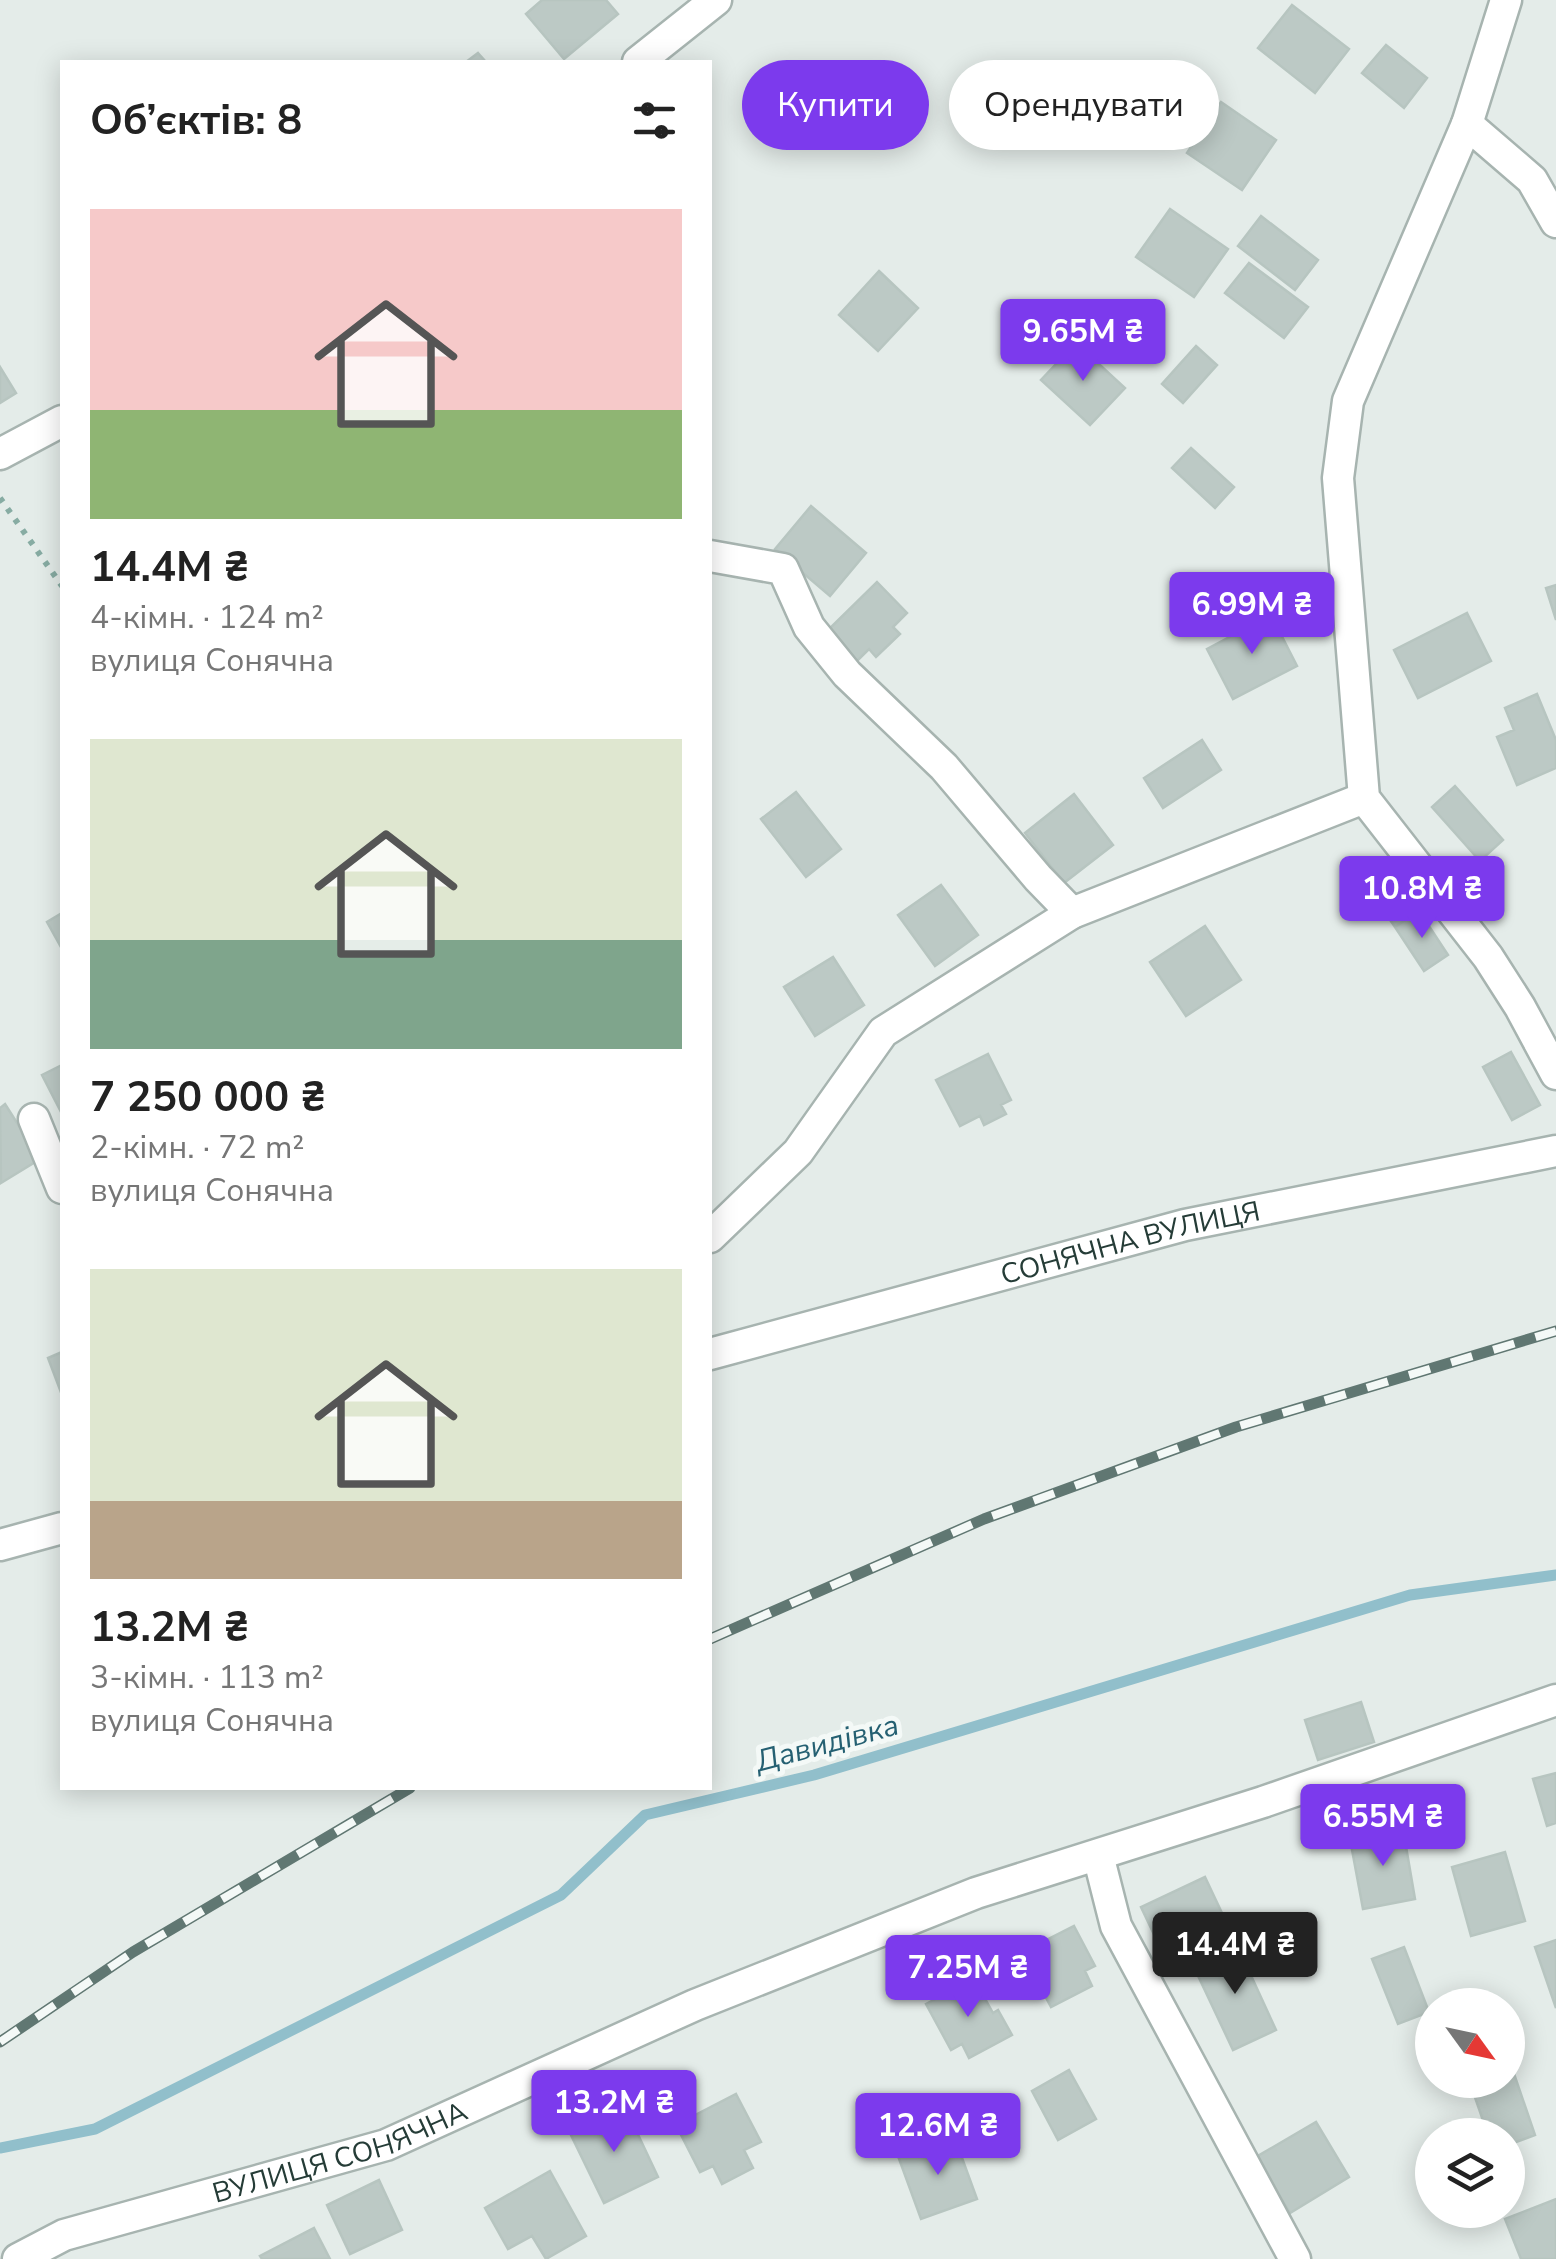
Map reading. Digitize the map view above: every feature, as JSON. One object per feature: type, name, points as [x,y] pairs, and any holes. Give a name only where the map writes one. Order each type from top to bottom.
[{"type":"street","points":[[641,60],[716,0]]},
{"type":"street","points":[[1506,0],[1467,124],[1348,401],[1338,478],[1364,798],[1488,957],[1556,1074]]},
{"type":"street","points":[[1467,124],[1532,180],[1556,222]]},
{"type":"street","points":[[0,454],[60,422]]},
{"type":"street","points":[[712,556],[783,569],[809,626],[847,674],[944,767],[1072,913]]},
{"type":"street","points":[[712,1235],[798,1152],[884,1032],[1072,913],[1364,798]]},
{"type":"street","points":[[34,1120],[60,1183]]},
{"type":"street","name":"СОНЯЧНА ВУЛИЦЯ","points":[[712,1353],[1186,1224],[1556,1151]]},
{"type":"street","points":[[0,1544],[60,1529]]},
{"type":"street","name":"ВУЛИЦЯ СОНЯЧНА","points":[[18,2259],[64,2235],[386,2145],[695,2005],[976,1893],[1263,1802],[1556,1700]]},
{"type":"street","points":[[1098,1855],[1116,1926],[1295,2259]]},
{"type":"path","points":[[0,498],[60,583]]},
{"type":"building","points":[[542,0],[606,0],[618,14],[564,59],[526,14]]},
{"type":"building","points":[[1292,5],[1349,49],[1315,93],[1258,48]]},
{"type":"building","points":[[1386,45],[1427,78],[1404,108],[1362,73]]},
{"type":"building","points":[[1221,102],[1276,140],[1242,190],[1187,153],[1219,150]]},
{"type":"building","points":[[1170,209],[1228,249],[1194,297],[1136,257]]},
{"type":"building","points":[[1261,216],[1318,260],[1295,290],[1238,246]]},
{"type":"building","points":[[1249,263],[1308,307],[1284,338],[1225,293]]},
{"type":"building","points":[[879,271],[918,308],[878,351],[839,315]]},
{"type":"building","points":[[1076,343],[1125,388],[1090,425],[1041,380]]},
{"type":"building","points":[[1196,346],[1217,365],[1183,403],[1162,384]]},
{"type":"building","points":[[0,367],[16,393],[0,403]]},
{"type":"building","points":[[1191,448],[1234,487],[1215,508],[1172,468]]},
{"type":"building","points":[[811,506],[866,553],[830,596],[775,549]]},
{"type":"building","points":[[877,582],[907,613],[893,627],[900,634],[876,657],[869,649],[855,663],[826,632]]},
{"type":"building","points":[[1556,585],[1556,620],[1546,588]]},
{"type":"building","points":[[1467,613],[1491,661],[1418,698],[1394,650]]},
{"type":"building","points":[[1271,615],[1297,666],[1233,699],[1207,649]]},
{"type":"building","points":[[1537,694],[1556,740],[1556,768],[1517,785],[1497,737],[1514,730],[1505,708]]},
{"type":"building","points":[[1202,740],[1221,770],[1163,808],[1144,778]]},
{"type":"building","points":[[1455,786],[1503,840],[1480,861],[1432,807]]},
{"type":"building","points":[[796,792],[841,849],[806,877],[761,819]]},
{"type":"building","points":[[1074,794],[1113,845],[1064,883],[1025,833]]},
{"type":"building","points":[[1394,875],[1419,911],[1395,927],[1370,891]]},
{"type":"building","points":[[941,885],[978,935],[935,966],[898,915]]},
{"type":"building","points":[[1419,911],[1448,955],[1424,971],[1395,927]]},
{"type":"building","points":[[60,914],[60,945],[47,922]]},
{"type":"building","points":[[1205,926],[1241,980],[1186,1016],[1150,962]]},
{"type":"building","points":[[833,957],[864,1005],[815,1036],[784,987]]},
{"type":"building","points":[[1511,1052],[1540,1105],[1512,1120],[1483,1067]]},
{"type":"building","points":[[988,1054],[1011,1100],[1001,1105],[1006,1114],[984,1125],[980,1116],[960,1126],[936,1080]]},
{"type":"building","points":[[60,1066],[60,1110],[42,1075]]},
{"type":"building","points":[[5,1104],[40,1159],[1,1183],[0,1108]]},
{"type":"building","points":[[60,1353],[60,1390],[48,1358]]},
{"type":"building","points":[[1361,1702],[1374,1742],[1318,1760],[1305,1720]]},
{"type":"building","points":[[1556,1773],[1556,1823],[1547,1826],[1533,1779]]},
{"type":"building","points":[[1403,1829],[1415,1899],[1363,1909],[1350,1839]]},
{"type":"building","points":[[1505,1852],[1525,1921],[1471,1936],[1452,1867]]},
{"type":"building","points":[[1205,1877],[1237,1945],[1193,1965],[1188,1953],[1167,1962],[1141,1907]]},
{"type":"building","points":[[1074,1926],[1095,1966],[1085,1971],[1092,1986],[1051,2007],[1044,1994],[1038,1997],[1017,1955]]},
{"type":"building","points":[[1556,1940],[1556,2008],[1535,1947]]},
{"type":"building","points":[[1237,1945],[1276,2030],[1233,2050],[1193,1965]]},
{"type":"building","points":[[1404,1947],[1420,1988],[1415,1988],[1415,2017],[1398,2024],[1372,1959]]},
{"type":"building","points":[[974,1979],[993,2013],[998,2010],[1012,2035],[969,2058],[962,2044],[951,2050],[926,2004]]},
{"type":"building","points":[[1069,2070],[1096,2119],[1058,2140],[1032,2091]]},
{"type":"building","points":[[736,2094],[761,2142],[744,2150],[753,2168],[722,2184],[713,2166],[700,2172],[676,2125]]},
{"type":"building","points":[[1475,2098],[1522,2098],[1535,2135],[1525,2139],[1525,2118],[1482,2118]]},
{"type":"building","points":[[625,2107],[658,2177],[604,2203],[570,2133]]},
{"type":"building","points":[[1316,2122],[1349,2177],[1290,2213],[1256,2157]]},
{"type":"building","points":[[954,2136],[977,2199],[921,2219],[898,2156]]},
{"type":"building","points":[[550,2171],[586,2236],[546,2259],[532,2236],[508,2249],[485,2208]]},
{"type":"building","points":[[379,2180],[402,2230],[350,2254],[327,2205]]},
{"type":"building","points":[[1556,2199],[1556,2259],[1521,2259],[1509,2228],[1525,2228],[1525,2211]]},
{"type":"building","points":[[314,2228],[330,2259],[260,2256]]},
{"type":"waterway","name":"Давидівка","points":[[0,2148],[95,2129],[561,1895],[645,1815],[814,1775],[1410,1595],[1556,1575]]},
{"type":"railway","points":[[712,1638],[984,1519],[1236,1427],[1556,1331]]},
{"type":"railway","points":[[0,2042],[133,1952],[407,1790]]}]
